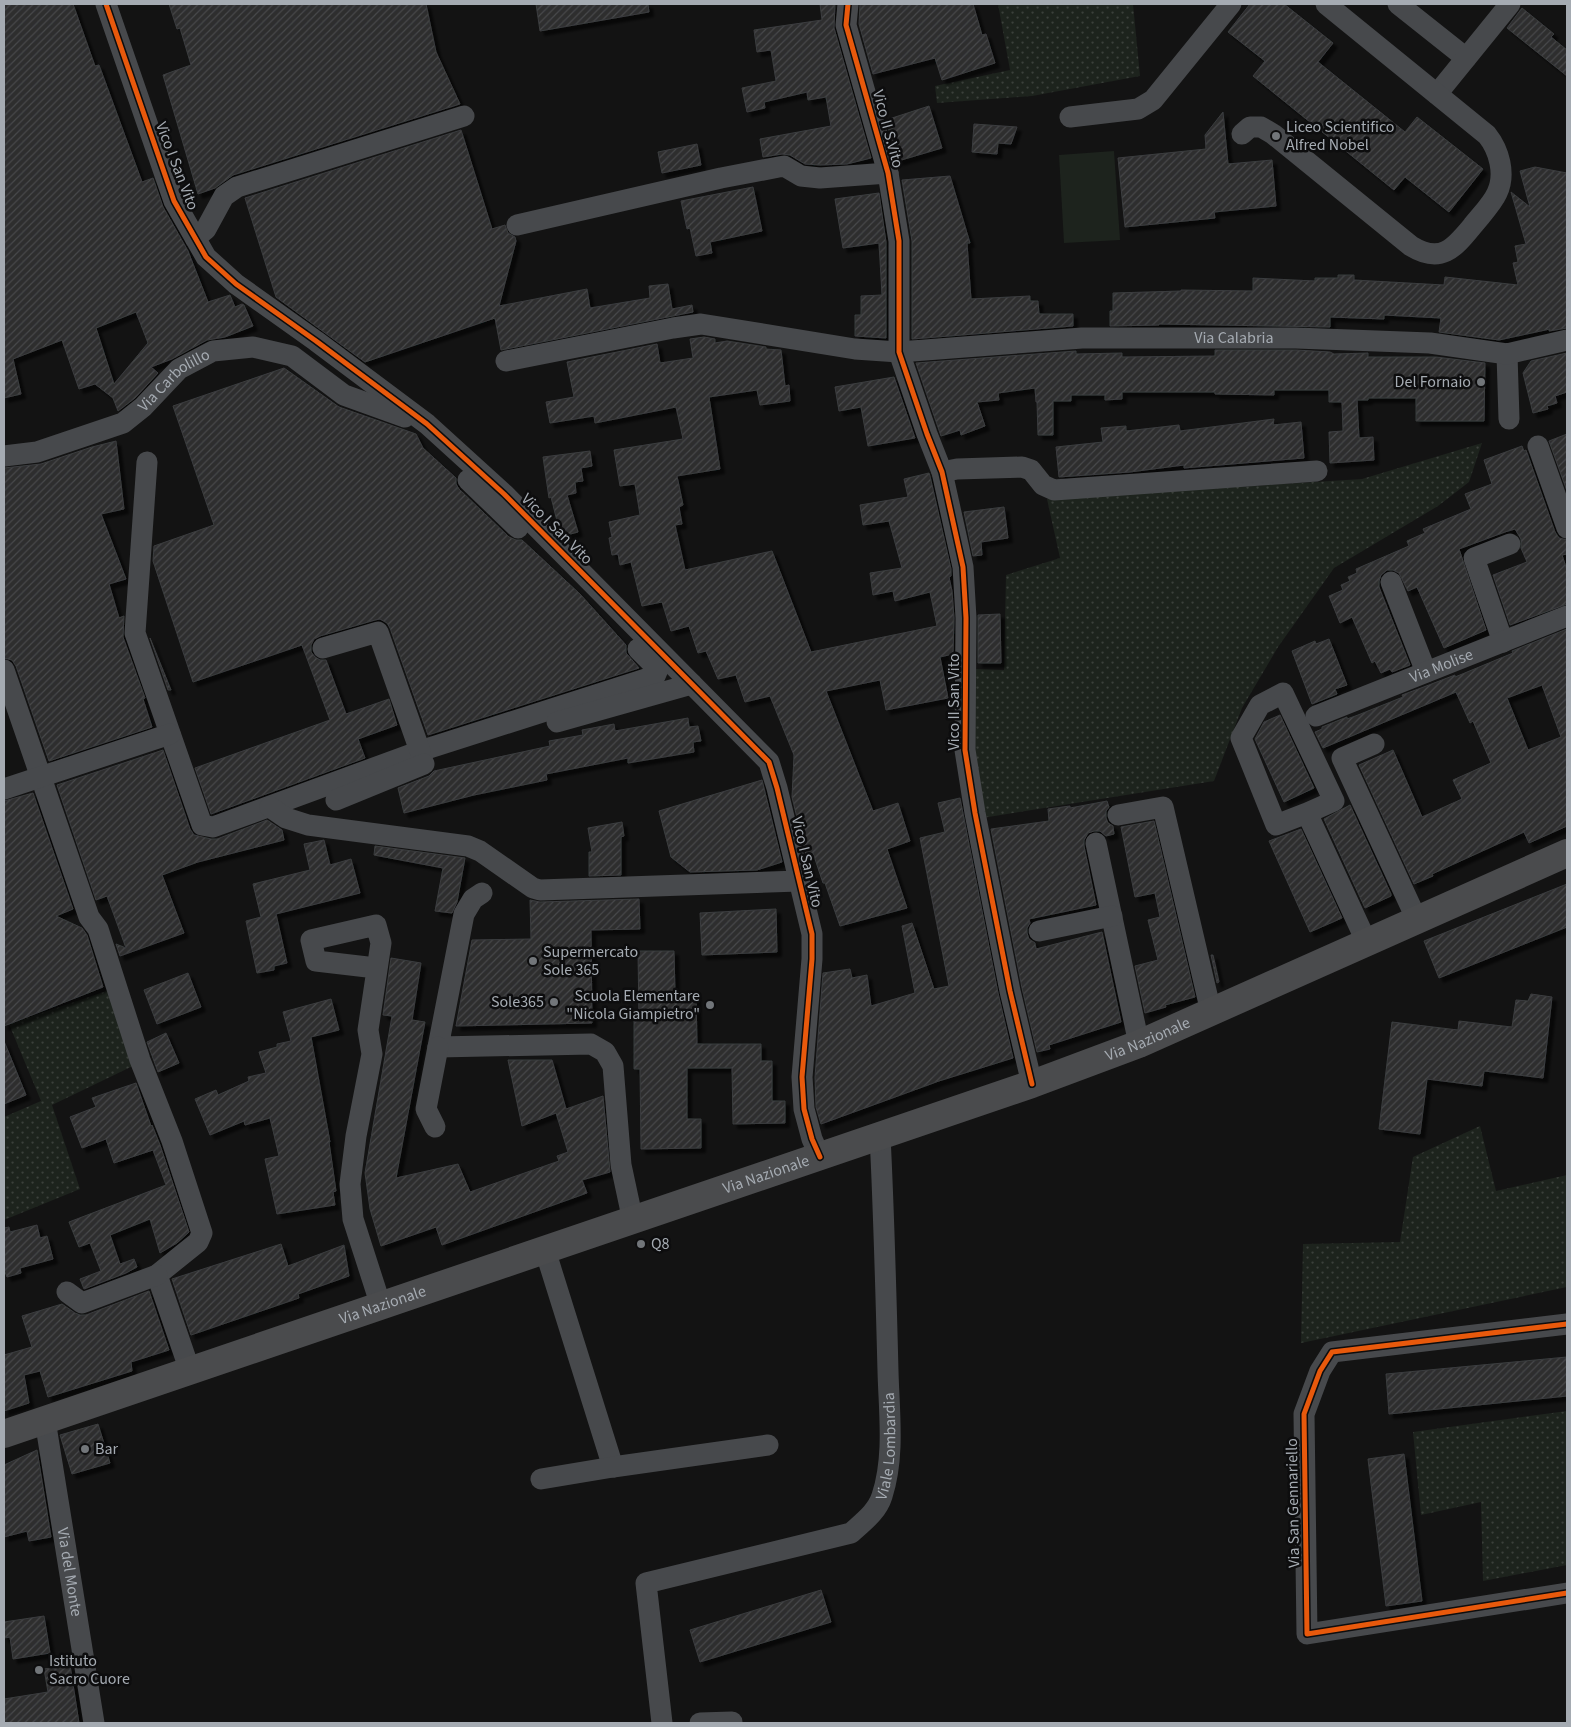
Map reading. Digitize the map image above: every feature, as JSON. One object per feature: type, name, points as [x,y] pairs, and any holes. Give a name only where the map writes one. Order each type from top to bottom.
[{"type":"main road","name":"Via Nazionale","points":[[4,1434],[1032,1084],[1139,1044],[1567,853]]},
{"type":"street","name":"Vico I San Vito","points":[[106,4],[174,201],[206,257],[236,284],[427,424],[504,494],[769,762],[812,934],[812,959],[802,1077],[804,1109],[812,1139],[820,1157]]},
{"type":"street","name":"Vico II S.Vito","points":[[848,4],[846,25],[888,173],[899,241],[899,352]]},
{"type":"street","points":[[1070,117],[1138,110],[1152,100],[1231,4]]},
{"type":"street","points":[[1242,134],[1250,127],[1261,127],[1267,130],[1421,253],[1431,255],[1446,252],[1456,245],[1491,203],[1498,191],[1500,162],[1494,144],[1487,135],[1326,4]]},
{"type":"street","points":[[1398,4],[1466,58]]},
{"type":"street","points":[[1437,94],[1510,4]]},
{"type":"street","points":[[195,238],[206,229],[224,196],[237,187],[464,116]]},
{"type":"street","points":[[517,225],[712,180],[784,166],[802,176],[820,178],[888,173]]},
{"type":"street","name":"Via Calabria","points":[[506,361],[700,324],[854,349],[899,352],[1082,338],[1296,338],[1430,343],[1507,354],[1567,340]]},
{"type":"street","name":"Via Carbolillo","points":[[4,456],[37,452],[123,424],[143,407],[179,369],[213,351],[253,347],[292,356],[344,395],[427,424]]},
{"type":"street","name":"Vico II San Vito","points":[[899,352],[942,472],[962,567],[966,618],[965,750],[975,813],[1010,991],[1032,1084]]},
{"type":"street","points":[[1507,354],[1509,419]]},
{"type":"street","points":[[147,462],[135,633],[202,825],[213,827],[420,751],[655,676],[658,669],[557,564],[431,446]]},
{"type":"street","points":[[1538,446],[1565,514]]},
{"type":"street","points":[[942,472],[1022,467],[1031,470],[1043,485],[1054,490],[1317,471]]},
{"type":"street","points":[[1503,642],[1474,558],[1510,544]]},
{"type":"street","points":[[1391,582],[1426,672]]},
{"type":"street","name":"Via Molise","points":[[1316,716],[1567,616]]},
{"type":"street","points":[[323,648],[378,632],[420,751]]},
{"type":"street","points":[[4,670],[89,916],[98,929],[140,1060],[172,1141],[202,1233],[198,1242],[157,1275],[82,1304],[67,1292]]},
{"type":"street","points":[[336,800],[463,748],[692,684]]},
{"type":"street","points":[[1283,693],[1334,801],[1307,813],[1276,825],[1241,738],[1260,705],[1283,693]]},
{"type":"street","points":[[4,789],[170,734]]},
{"type":"street","points":[[1374,744],[1342,758],[1417,920]]},
{"type":"street","points":[[270,807],[286,818],[308,825],[468,846],[480,851],[533,888],[540,890],[799,881]]},
{"type":"street","points":[[1118,815],[1163,807],[1211,1012]]},
{"type":"street","points":[[1307,813],[1367,943]]},
{"type":"street","points":[[1096,843],[1139,1044]]},
{"type":"street","points":[[435,1127],[426,1109],[464,914],[473,899],[482,893]]},
{"type":"street","points":[[1039,931],[1112,916]]},
{"type":"street","points":[[376,968],[368,1030],[372,1054],[356,1136],[350,1184],[353,1219],[381,1306]]},
{"type":"street","points":[[438,1047],[591,1044],[605,1052],[613,1066],[621,1165],[633,1221]]},
{"type":"street","name":"Viale Lombardia","points":[[662,1723],[646,1582],[851,1533],[871,1516],[882,1497],[887,1473],[891,1434],[880,1136]]},
{"type":"street","points":[[545,1250],[613,1467]]},
{"type":"street","points":[[157,1275],[190,1371]]},
{"type":"street","name":"Via San Gennariello","points":[[1567,1324],[1332,1352],[1320,1370],[1304,1414],[1307,1634],[1567,1593]]},
{"type":"street","name":"Via del Monte","points":[[45,1420],[94,1723]]},
{"type":"street","points":[[541,1479],[768,1445]]},
{"type":"street","points":[[700,1723],[732,1722]]},
{"type":"shaded area","points":[[998,4],[1133,4],[1140,76],[1032,96],[937,103],[935,86],[1010,70]]},
{"type":"shaded area","points":[[1114,151],[1120,240],[1064,243],[1059,155]]},
{"type":"shaded area","points":[[1482,443],[1469,482],[1438,506],[1334,568],[1278,647],[1242,708],[1214,781],[982,818],[970,748],[975,669],[1004,670],[1006,575],[1060,558],[1047,499],[1362,479]]},
{"type":"shaded area","points":[[112,989],[137,1064],[52,1105],[80,1189],[4,1220],[4,1117],[41,1101],[9,1024]]},
{"type":"shaded area","points":[[1480,1126],[1496,1191],[1567,1175],[1567,1287],[1301,1343],[1303,1244],[1400,1242],[1413,1157]]},
{"type":"shaded area","points":[[1567,1411],[1567,1565],[1483,1581],[1481,1502],[1421,1515],[1413,1432]]},
{"type":"building","points":[[4,4],[73,4],[95,66],[99,65],[142,182],[153,178],[163,207],[188,251],[208,302],[230,295],[235,307],[244,305],[253,326],[225,337],[207,340],[172,359],[151,367],[158,373],[135,398],[118,411],[113,398],[95,384],[79,389],[62,340],[13,359],[21,394],[4,398]],"holes":[[[136,312],[148,343],[114,384],[96,328]]]},
{"type":"building","points":[[169,4],[426,4],[436,52],[460,104],[233,175],[215,188],[198,194],[163,75],[191,65],[180,28],[177,29]]},
{"type":"building","points":[[536,4],[648,4],[649,12],[540,31]]},
{"type":"building","points":[[820,4],[835,4],[834,28],[871,158],[847,164],[820,165],[805,164],[790,155],[782,154],[763,157],[760,139],[831,126],[826,97],[808,100],[807,92],[764,102],[765,108],[747,112],[742,88],[776,81],[771,50],[757,52],[754,30],[822,20]]},
{"type":"building","points":[[860,4],[973,4],[982,35],[986,34],[995,63],[942,80],[935,58],[873,74],[859,24]]},
{"type":"building","points":[[1250,4],[1284,4],[1333,43],[1318,62],[1405,132],[1417,117],[1483,169],[1449,212],[1405,177],[1394,190],[1253,76],[1265,61],[1228,32]]},
{"type":"building","points":[[1522,8],[1554,34],[1551,37],[1567,50],[1567,76],[1507,28]]},
{"type":"building","points":[[929,106],[942,148],[898,161],[886,120]]},
{"type":"building","points":[[1223,112],[1228,164],[1272,160],[1276,206],[1214,212],[1215,218],[1125,227],[1118,158],[1206,149],[1205,135]]},
{"type":"building","points":[[974,124],[1017,127],[1011,144],[998,143],[997,154],[972,152]]},
{"type":"building","points":[[461,130],[492,229],[505,225],[508,233],[515,237],[516,241],[499,306],[587,289],[590,308],[650,298],[649,286],[668,284],[672,309],[692,305],[693,312],[501,350],[495,318],[365,362],[276,297],[245,198]]},
{"type":"building","points":[[697,144],[701,165],[662,173],[658,152]]},
{"type":"building","points":[[1535,167],[1567,173],[1567,328],[1549,331],[1550,329],[1499,340],[1439,332],[1441,318],[1384,315],[1384,319],[1330,317],[1330,327],[1159,324],[1110,326],[1110,311],[1113,311],[1113,293],[1181,290],[1253,291],[1253,278],[1315,281],[1315,278],[1338,278],[1338,275],[1354,275],[1354,280],[1444,285],[1445,277],[1518,285],[1513,263],[1518,262],[1515,246],[1526,244],[1511,192],[1530,207],[1520,171]]},
{"type":"building","points":[[950,176],[970,243],[967,243],[971,299],[1030,296],[1030,301],[1038,301],[1039,314],[1073,314],[1073,326],[912,339],[912,241],[902,180]]},
{"type":"building","points":[[753,187],[762,231],[710,242],[712,253],[696,256],[690,228],[687,229],[681,201]]},
{"type":"building","points":[[879,193],[886,242],[886,338],[855,336],[855,315],[861,315],[861,296],[882,295],[879,243],[843,248],[835,199]]},
{"type":"building","points":[[704,337],[715,339],[715,343],[727,341],[781,350],[785,386],[789,385],[790,401],[760,405],[757,390],[709,397],[720,469],[677,476],[683,505],[679,507],[682,524],[675,525],[685,570],[772,551],[811,652],[937,626],[930,592],[895,601],[893,591],[873,595],[870,573],[902,568],[889,521],[863,525],[860,505],[908,497],[904,479],[929,473],[951,569],[951,576],[949,577],[954,618],[953,654],[940,657],[948,698],[886,710],[880,680],[826,691],[873,811],[898,803],[910,841],[887,849],[907,908],[840,926],[813,853],[806,855],[792,797],[794,755],[770,696],[745,702],[736,675],[718,679],[706,651],[698,653],[689,626],[671,631],[662,602],[642,606],[631,562],[620,565],[618,554],[612,555],[609,538],[612,537],[609,522],[640,515],[635,484],[620,486],[614,450],[683,439],[676,407],[595,423],[594,416],[550,423],[546,402],[574,397],[567,362],[657,344],[660,363],[693,358],[690,339]]},
{"type":"building","points":[[1215,350],[1296,350],[1330,352],[1334,354],[1368,353],[1368,357],[1436,357],[1485,363],[1484,421],[1416,421],[1416,398],[1368,398],[1368,400],[1357,400],[1359,438],[1373,437],[1374,460],[1330,463],[1329,432],[1343,431],[1342,402],[1329,402],[1329,390],[1274,390],[1274,395],[1215,394],[1215,392],[1122,392],[1122,399],[1105,400],[1105,395],[1071,395],[1071,401],[1053,401],[1053,435],[1038,435],[1035,388],[998,393],[999,400],[977,402],[985,426],[961,435],[960,430],[941,436],[916,363],[1076,351],[1076,354],[1122,353],[1122,357],[1215,356]]},
{"type":"building","points":[[1567,353],[1567,392],[1555,396],[1557,403],[1547,406],[1548,409],[1533,413],[1523,373],[1531,361]]},
{"type":"building","points":[[284,368],[339,407],[416,434],[423,448],[456,478],[456,484],[459,489],[509,537],[522,540],[580,594],[626,645],[626,653],[639,668],[428,735],[387,623],[380,619],[320,636],[314,639],[311,645],[311,652],[320,660],[326,660],[346,714],[389,699],[397,725],[358,739],[365,758],[211,814],[195,768],[330,720],[302,645],[193,682],[153,561],[154,546],[214,525],[173,406]]},
{"type":"building","points":[[894,377],[915,438],[868,446],[861,407],[839,411],[835,387]]},
{"type":"building","points":[[1274,419],[1273,425],[1301,422],[1304,458],[1184,468],[1184,465],[1130,472],[1059,477],[1056,447],[1103,442],[1101,428],[1126,426],[1126,431],[1179,425],[1180,431]]},
{"type":"building","points":[[1567,434],[1567,491],[1549,441]]},
{"type":"building","points":[[116,441],[124,509],[101,514],[126,579],[109,584],[119,618],[124,616],[123,637],[145,698],[143,699],[152,727],[49,761],[16,666],[12,660],[4,658],[4,468],[41,464]]},
{"type":"building","points":[[1522,446],[1524,451],[1526,450],[1555,532],[1559,538],[1567,540],[1567,554],[1562,555],[1567,570],[1567,604],[1510,625],[1493,575],[1527,562],[1521,548],[1521,539],[1515,529],[1505,532],[1459,549],[1486,630],[1444,648],[1417,587],[1408,591],[1399,573],[1387,570],[1381,575],[1379,587],[1410,665],[1392,672],[1390,669],[1381,673],[1375,661],[1372,663],[1352,617],[1340,623],[1329,596],[1343,590],[1341,585],[1350,581],[1348,577],[1357,573],[1356,569],[1409,546],[1407,541],[1425,533],[1423,529],[1471,509],[1465,494],[1492,484],[1484,460]]},
{"type":"building","points":[[590,451],[592,466],[581,468],[583,481],[575,482],[576,493],[567,495],[578,532],[563,536],[560,533],[551,497],[549,498],[543,457]]},
{"type":"building","points":[[1004,507],[1008,538],[981,542],[982,555],[973,556],[964,512]]},
{"type":"building","points":[[1000,614],[1001,663],[978,663],[978,615]]},
{"type":"building","points":[[1567,629],[1567,826],[1529,843],[1524,832],[1414,884],[1359,765],[1393,750],[1422,817],[1462,799],[1453,780],[1491,763],[1473,721],[1470,723],[1456,692],[1323,748],[1315,732],[1322,729],[1322,727],[1347,717],[1347,719],[1403,697],[1402,695],[1455,675],[1455,677],[1513,653],[1512,651]],"holes":[[[1542,685],[1561,737],[1528,750],[1507,698]]]},
{"type":"building","points":[[150,638],[171,690],[168,690]]},
{"type":"building","points":[[1329,639],[1347,685],[1335,689],[1337,694],[1312,704],[1292,651],[1315,641],[1316,644]]},
{"type":"building","points":[[1280,715],[1314,788],[1284,802],[1255,739],[1264,722]]},
{"type":"building","points":[[688,718],[689,727],[698,726],[701,741],[693,742],[694,752],[628,763],[628,758],[546,774],[547,780],[474,795],[404,813],[398,788],[429,776],[434,771],[550,746],[549,741],[583,735],[582,730],[614,724],[615,731]]},
{"type":"building","points":[[163,750],[190,829],[194,835],[217,839],[267,820],[282,830],[284,840],[198,862],[162,875],[184,933],[120,956],[116,944],[126,948],[107,896],[96,900],[57,785]]},
{"type":"building","points":[[762,780],[782,862],[757,870],[690,872],[671,857],[659,811]]},
{"type":"building","points":[[33,793],[73,909],[56,916],[82,928],[87,935],[103,987],[4,1026],[4,801]]},
{"type":"building","points":[[960,798],[998,993],[1013,1058],[939,1081],[821,1124],[816,1107],[815,1077],[823,973],[850,969],[852,978],[867,975],[871,1006],[915,993],[902,926],[912,923],[934,989],[949,986],[920,838],[945,832],[938,803]]},
{"type":"building","points":[[1107,801],[1109,807],[1106,811],[1106,818],[1108,823],[1113,826],[1114,834],[1106,836],[1100,831],[1094,831],[1088,833],[1084,840],[1096,905],[1029,919],[1030,923],[1027,933],[1029,939],[1035,943],[1036,949],[1102,932],[1121,1022],[1049,1045],[1050,1049],[1037,1052],[1022,988],[991,829],[1049,821],[1048,809],[1070,806],[1070,808]]},
{"type":"building","points":[[1350,805],[1391,894],[1391,896],[1365,908],[1324,819]]},
{"type":"building","points":[[1154,821],[1195,997],[1165,1005],[1166,1007],[1145,1013],[1135,966],[1158,960],[1148,920],[1160,917],[1155,893],[1135,897],[1121,827]]},
{"type":"building","points":[[622,822],[624,836],[621,837],[621,875],[589,876],[589,852],[592,852],[588,828]]},
{"type":"building","points":[[1301,829],[1342,918],[1310,932],[1269,841]]},
{"type":"building","points":[[324,840],[330,865],[351,859],[360,893],[276,914],[287,963],[274,966],[274,970],[257,973],[246,921],[261,917],[253,884],[310,870],[304,844]]},
{"type":"building","points":[[375,846],[465,858],[457,902],[452,913],[435,911],[443,868],[374,855]]},
{"type":"building","points":[[1567,884],[1567,927],[1439,978],[1424,941]]},
{"type":"building","name":"Supermercato Sole 365","points":[[639,899],[640,929],[591,930],[592,1023],[456,1026],[472,940],[531,939],[530,900],[540,902]]},
{"type":"building","points":[[776,909],[777,952],[702,955],[700,913]]},
{"type":"building","points":[[638,951],[674,951],[675,993],[696,993],[697,1044],[761,1044],[761,1061],[772,1061],[772,1101],[785,1101],[785,1123],[733,1124],[732,1068],[687,1068],[687,1119],[701,1119],[701,1148],[641,1149],[640,1069],[634,1069],[634,1021],[639,1021]]},
{"type":"building","points":[[1211,955],[1213,955],[1219,982],[1217,983]]},
{"type":"building","points":[[391,958],[421,963],[412,1020],[425,1022],[396,1178],[458,1164],[470,1192],[559,1161],[557,1156],[568,1152],[556,1113],[522,1126],[508,1060],[552,1060],[566,1109],[603,1096],[610,1172],[582,1180],[587,1193],[442,1245],[436,1227],[381,1246],[370,1209],[365,1173],[392,1016],[383,1015]]},
{"type":"building","points":[[188,973],[201,1007],[157,1024],[144,990]]},
{"type":"building","points":[[1531,994],[1552,997],[1543,1078],[1484,1071],[1482,1086],[1427,1079],[1420,1134],[1379,1129],[1392,1022],[1458,1030],[1459,1021],[1512,1027],[1516,1000],[1528,1001]]},
{"type":"building","points":[[331,999],[339,1030],[311,1037],[330,1142],[336,1191],[333,1192],[335,1205],[277,1214],[265,1159],[279,1156],[270,1118],[245,1125],[244,1121],[210,1135],[195,1099],[216,1090],[218,1095],[249,1081],[248,1077],[266,1073],[259,1052],[277,1047],[277,1044],[291,1041],[283,1012]]},
{"type":"building","points":[[166,1033],[179,1063],[158,1072],[147,1042]]},
{"type":"building","points":[[4,1041],[26,1095],[4,1104]]},
{"type":"building","points":[[136,1083],[151,1126],[160,1145],[189,1232],[177,1243],[160,1253],[150,1219],[110,1235],[120,1264],[134,1259],[137,1267],[84,1289],[80,1279],[101,1271],[90,1243],[79,1247],[69,1222],[166,1185],[153,1150],[114,1163],[106,1139],[82,1148],[70,1117],[96,1107],[92,1098]]},
{"type":"building","points":[[37,1225],[40,1238],[47,1236],[53,1259],[20,1268],[21,1273],[7,1277],[4,1273],[4,1228],[9,1227],[10,1232]]},
{"type":"building","points":[[281,1244],[288,1266],[344,1245],[349,1276],[298,1294],[299,1298],[191,1335],[172,1279]]},
{"type":"building","points":[[149,1291],[169,1350],[131,1362],[132,1371],[48,1397],[40,1371],[24,1375],[29,1403],[4,1411],[4,1355],[32,1347],[22,1316],[62,1304],[75,1313],[86,1315]]},
{"type":"building","points":[[1567,1357],[1567,1396],[1389,1414],[1386,1374]]},
{"type":"building","name":"Bar","points":[[98,1424],[110,1463],[72,1474],[60,1435]]},
{"type":"building","points":[[37,1450],[51,1537],[29,1541],[27,1531],[4,1537],[4,1465]]},
{"type":"building","points":[[1404,1454],[1422,1601],[1386,1606],[1368,1459]]},
{"type":"building","points":[[821,1590],[831,1622],[700,1662],[690,1630]]},
{"type":"building","points":[[44,1616],[50,1653],[13,1659],[10,1637],[4,1638],[4,1622]]},
{"type":"building","points":[[70,1665],[79,1723],[4,1723],[4,1699],[48,1692],[44,1669]]},
{"type":"cycle path","points":[[106,4],[174,201],[206,257],[236,284],[427,424],[504,494],[769,762],[812,934],[812,959],[802,1077],[804,1109],[812,1139],[820,1157]]},
{"type":"cycle path","points":[[848,4],[846,25],[888,173],[899,241],[899,352],[942,472],[963,567],[966,618],[965,750],[975,813],[1010,991],[1032,1084]]},
{"type":"cycle path","points":[[1567,1324],[1332,1352],[1320,1371],[1304,1414],[1307,1634],[1567,1593]]},
{"type":"place","name":"Liceo Scientifico Alfred Nobel","points":[[1276,136]]},
{"type":"place","name":"Del Fornaio","points":[[1481,382]]},
{"type":"place","name":"Supermercato Sole 365","points":[[533,961]]},
{"type":"place","name":"Sole365","points":[[554,1002]]},
{"type":"place","name":"Scuola Elementare \"Nicola Giampietro\"","points":[[710,1005]]},
{"type":"place","name":"Q8","points":[[641,1244]]},
{"type":"place","name":"Bar","points":[[85,1449]]},
{"type":"place","name":"Istituto Sacro Cuore","points":[[39,1670]]}]
